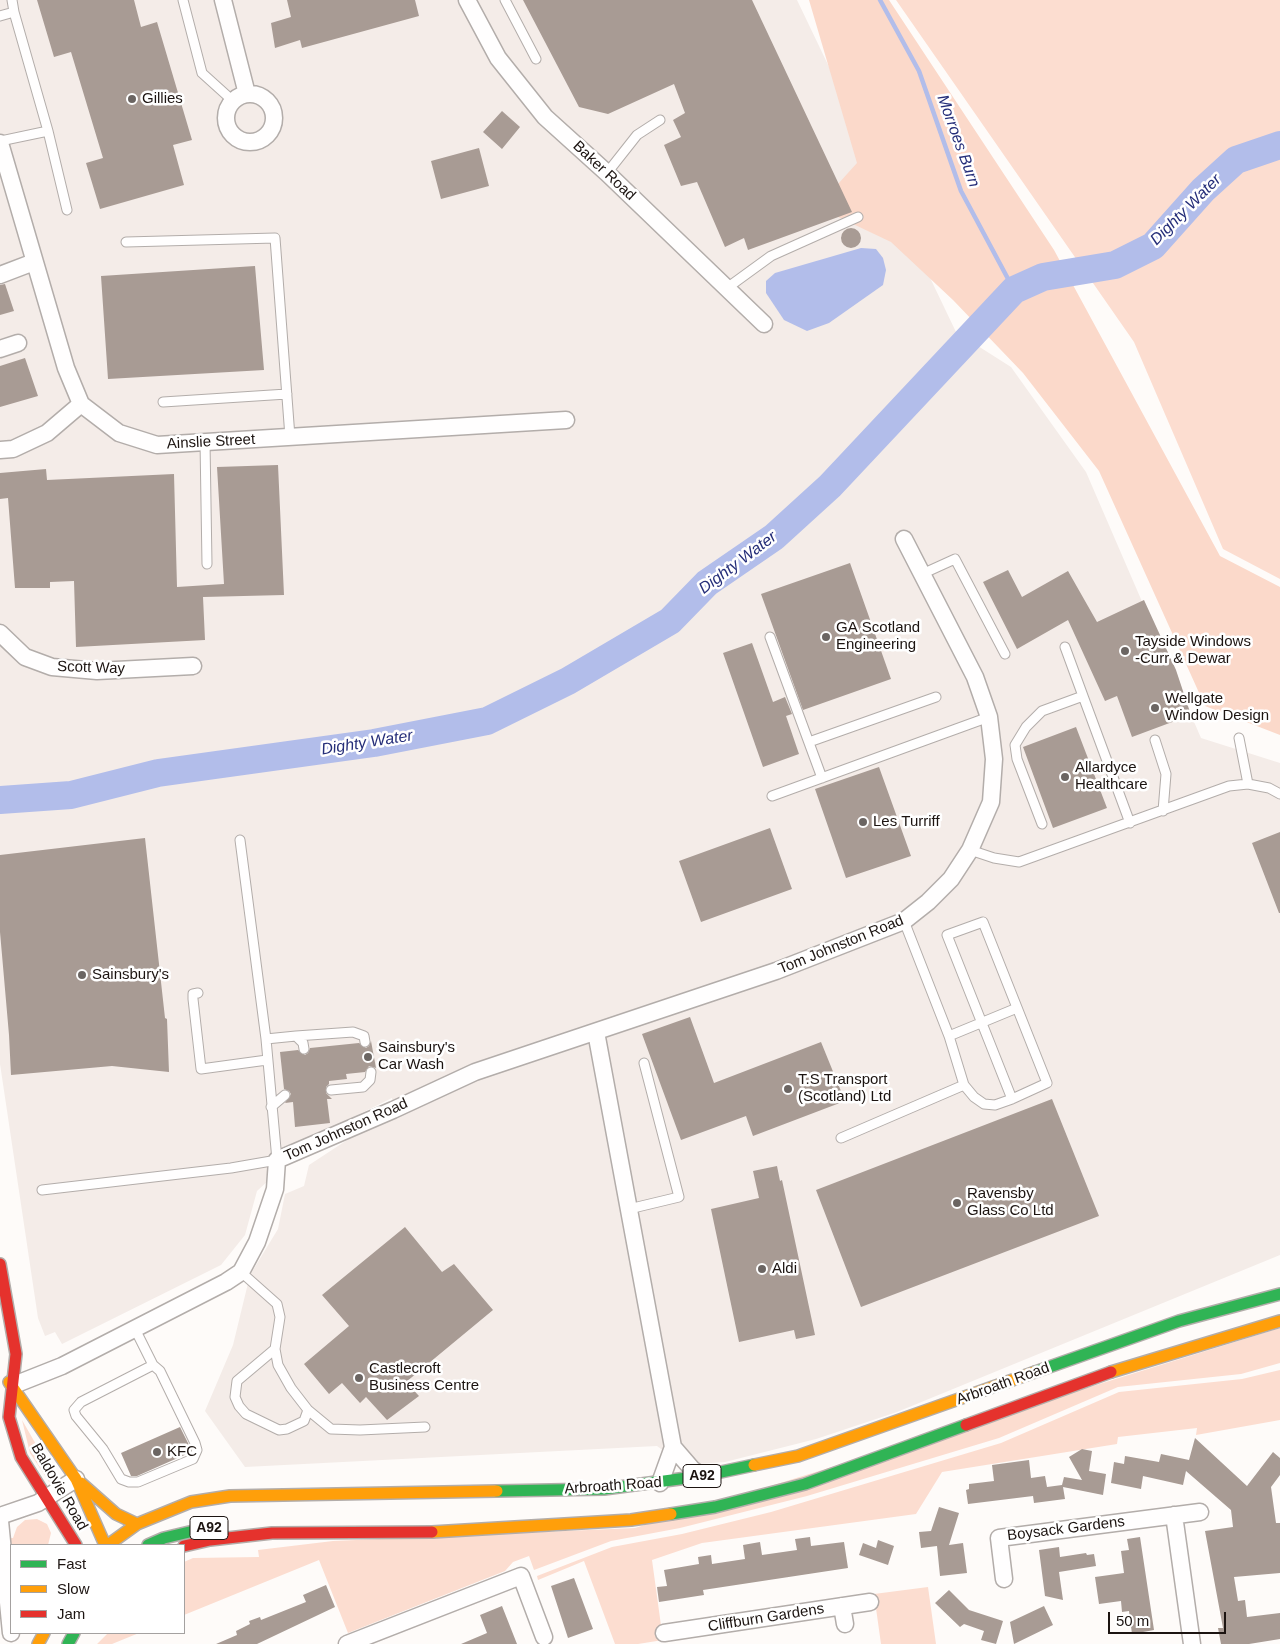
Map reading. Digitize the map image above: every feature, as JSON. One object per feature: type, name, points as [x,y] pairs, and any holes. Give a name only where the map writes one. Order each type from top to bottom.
[{"type":"main road","name":"Baldovie Road","points":[[0,1264],[2,1285],[16,1354],[9,1417],[21,1457],[75,1544]]},
{"type":"main road","name":"Arbroath Road","points":[[108,1544],[137,1524],[191,1502],[230,1496],[604,1489],[702,1476],[798,1456],[1179,1321],[1280,1294]]},
{"type":"main road","name":"Arbroath Road","points":[[185,1546],[210,1540],[272,1534],[459,1532],[631,1520],[716,1507],[804,1484],[1133,1364],[1280,1321]]},
{"type":"main road","name":"Baldovie Road","points":[[0,1374],[14,1385],[76,1479],[107,1544]]},
{"type":"main road","name":"Baldovie Road","points":[[76,1479],[116,1514],[137,1524]]},
{"type":"main road","name":"Arbroath Road","points":[[150,1544],[164,1538],[203,1528],[228,1528],[272,1534]]},
{"type":"street","points":[[223,0],[240,97]]},
{"type":"street","name":"Baker Road","points":[[467,0],[498,58],[545,118],[607,172],[764,324]]},
{"type":"street","points":[[0,142],[4,172],[66,368],[81,404],[47,433],[13,449],[0,450]]},
{"type":"street","points":[[0,275],[34,262]]},
{"type":"street","points":[[0,348],[18,343]]},
{"type":"street","name":"Ainslie Street","points":[[81,404],[119,433],[157,445],[566,420]]},
{"type":"street","name":"Tom Johnston Road","points":[[241,1272],[257,1242],[275,1189],[276,1160],[393,1110],[475,1072],[776,972],[904,921],[928,902],[951,879],[970,850],[991,802],[994,758],[989,716],[975,677],[904,539]]},
{"type":"street","name":"Scott Way","points":[[0,633],[25,657],[52,668],[96,671],[192,666]]},
{"type":"street","points":[[596,1032],[673,1447],[692,1469],[702,1476]]},
{"type":"street","points":[[14,1385],[62,1366],[134,1327],[226,1282],[241,1272]]},
{"type":"street","points":[[660,1483],[673,1447]]},
{"type":"street","points":[[0,1516],[47,1498],[76,1479]]},
{"type":"street","name":"Boysack Gardens","points":[[1004,1579],[999,1538],[1200,1512]]},
{"type":"street","points":[[1174,1516],[1192,1644]]},
{"type":"street","points":[[0,1521],[9,1588],[10,1610]]},
{"type":"street","points":[[347,1644],[521,1576],[544,1636]]},
{"type":"street","name":"Cliffburn Gardens","points":[[664,1633],[692,1637],[870,1602]]},
{"type":"street","name":"Cliffburn Gardens","points":[[842,1606],[844,1624]]},
{"type":"lane","points":[[12,0],[48,131],[67,210]]},
{"type":"lane","points":[[183,0],[202,73],[240,97]]},
{"type":"lane","points":[[506,0],[536,58]]},
{"type":"lane","points":[[0,16],[14,12]]},
{"type":"lane","points":[[607,172],[637,135],[660,120]]},
{"type":"lane","points":[[0,142],[48,131]]},
{"type":"lane","points":[[727,288],[772,256],[858,217]]},
{"type":"lane","points":[[126,242],[275,238],[290,437]]},
{"type":"lane","points":[[163,402],[287,394]]},
{"type":"lane","points":[[205,442],[206,564]]},
{"type":"lane","points":[[922,574],[954,559],[1005,654]]},
{"type":"lane","points":[[770,637],[822,778]]},
{"type":"lane","points":[[1065,647],[1130,823]]},
{"type":"lane","points":[[1042,824],[1017,759],[1015,745],[1026,727],[1042,710],[1083,696]]},
{"type":"lane","points":[[809,742],[936,697]]},
{"type":"lane","points":[[772,796],[989,716]]},
{"type":"lane","points":[[1239,738],[1248,784]]},
{"type":"lane","points":[[1154,740],[1166,774],[1163,811]]},
{"type":"lane","points":[[970,850],[994,858],[1018,862],[1230,786],[1248,784],[1269,788],[1280,794]]},
{"type":"lane","points":[[42,1190],[230,1168],[276,1160],[266,1039],[240,840]]},
{"type":"lane","points":[[904,921],[949,1036],[964,1086],[984,1104],[995,1105],[1012,1099],[1047,1083],[982,922],[947,936],[980,1023],[1012,1099]]},
{"type":"lane","points":[[198,993],[193,994],[192,999],[201,1068],[267,1060]]},
{"type":"lane","points":[[949,1036],[1017,1008]]},
{"type":"lane","points":[[266,1039],[353,1032],[364,1036],[366,1042]]},
{"type":"lane","points":[[296,1036],[303,1043],[304,1049]]},
{"type":"lane","points":[[628,1209],[678,1197],[644,1062]]},
{"type":"lane","points":[[331,1090],[363,1086],[370,1080],[371,1072]]},
{"type":"lane","points":[[841,1138],[964,1086]]},
{"type":"lane","points":[[271,1107],[285,1095]]},
{"type":"lane","points":[[241,1272],[277,1304],[280,1317],[275,1349],[278,1365],[291,1388],[308,1410],[331,1429],[360,1430],[425,1427]]},
{"type":"lane","points":[[134,1327],[153,1365],[160,1371],[197,1450],[192,1459],[138,1482],[129,1482],[121,1479],[103,1449],[76,1416],[74,1410],[77,1404],[153,1365]]},
{"type":"lane","points":[[275,1349],[237,1381],[235,1397],[239,1406],[246,1414],[279,1430],[287,1429],[304,1421],[308,1410]]},
{"type":"shaded area","points":[[0,0],[797,0],[956,332],[1011,367],[1086,472],[1201,738],[1280,763],[1280,1255],[897,1412],[816,1439],[725,1462],[683,1465],[657,1446],[245,1467],[205,1411],[233,1345],[250,1275],[278,1229],[285,1194],[304,1186],[309,1165],[393,1110],[392,1098],[319,1134],[257,1191],[245,1235],[221,1265],[62,1344],[55,1332],[45,1336],[38,1318],[0,1064]]},
{"type":"shaded area","points":[[809,0],[889,0],[1054,250],[1220,556],[1280,587],[1280,735],[1205,706],[1099,471],[1023,373],[953,300],[891,242],[834,215],[810,215],[857,163]]},
{"type":"shaded area","points":[[896,0],[1280,0],[1280,579],[1223,549],[1134,342]]},
{"type":"shaded area","points":[[1280,1328],[1280,1363],[1241,1374],[1118,1387],[999,1438],[807,1496],[680,1528],[611,1541],[534,1570],[529,1556],[513,1562],[505,1571],[348,1633],[319,1560],[185,1615],[185,1562],[193,1558],[259,1557],[258,1550],[333,1541],[635,1528]]},
{"type":"shaded area","points":[[1280,1370],[1280,1420],[1196,1435],[1197,1428],[1118,1437],[1117,1444],[942,1472],[916,1514],[702,1543],[652,1560],[663,1640],[638,1644],[615,1644],[584,1561],[538,1580],[537,1576],[612,1547],[682,1534],[771,1512],[1001,1443],[1119,1392],[1242,1379]]},
{"type":"shaded area","points":[[22,1420],[56,1479],[56,1486],[53,1488],[30,1453]]},
{"type":"shaded area","points":[[37,1519],[47,1524],[51,1533],[48,1544],[10,1544],[10,1546],[9,1538],[13,1538],[17,1527],[25,1520]]},
{"type":"shaded area","points":[[928,1587],[936,1644],[881,1644],[874,1594]]},
{"type":"shaded area","points":[[107,1634],[137,1634],[112,1644],[97,1644]]},
{"type":"water","points":[[861,248],[876,249],[883,258],[886,270],[883,285],[829,323],[807,331],[784,320],[766,293],[766,281],[775,273]]},
{"type":"building","name":"Gillies","points":[[37,0],[134,0],[141,27],[157,22],[192,140],[173,145],[184,185],[100,209],[86,163],[103,158],[71,52],[54,57]]},
{"type":"building","points":[[287,0],[415,0],[419,16],[302,48],[300,40],[275,48],[271,23],[291,17]]},
{"type":"building","points":[[523,0],[752,0],[852,212],[748,250],[744,238],[725,247],[697,182],[681,186],[664,145],[681,137],[673,120],[685,113],[674,84],[608,114],[579,107]]},
{"type":"building","points":[[502,111],[520,127],[502,149],[483,132]]},
{"type":"building","points":[[479,148],[489,186],[441,199],[431,161]]},
{"type":"building","points":[[851,228],[858,231],[861,238],[858,245],[851,248],[844,245],[841,238],[844,231]]},
{"type":"building","points":[[255,266],[264,370],[108,379],[101,276]]},
{"type":"building","points":[[5,284],[14,311],[0,315],[0,285]]},
{"type":"building","points":[[25,358],[38,396],[0,407],[0,366]]},
{"type":"building","points":[[278,465],[284,595],[203,597],[205,640],[76,647],[74,581],[50,582],[50,588],[15,588],[8,498],[0,499],[0,473],[46,469],[47,480],[174,474],[177,587],[224,584],[217,467]]},
{"type":"building","name":"GA Scotland Engineering","points":[[850,563],[891,679],[803,710],[761,594]]},
{"type":"building","points":[[1008,570],[1022,597],[1068,571],[1097,622],[1144,600],[1176,670],[1191,715],[1132,737],[1117,696],[1105,701],[1068,620],[1017,649],[983,582]]},
{"type":"building","points":[[752,643],[773,702],[785,697],[792,714],[786,716],[799,754],[763,767],[723,653]]},
{"type":"building","name":"Allardyce Healthcare","points":[[1076,727],[1107,808],[1053,828],[1023,747]]},
{"type":"building","name":"Les Turriff","points":[[879,767],[911,856],[846,878],[815,789]]},
{"type":"building","points":[[770,828],[792,889],[701,922],[679,861]]},
{"type":"building","points":[[1280,832],[1280,913],[1279,913],[1252,843]]},
{"type":"building","name":"Sainsbury's","points":[[145,838],[165,1018],[167,1019],[169,1072],[112,1066],[11,1075],[0,932],[0,855]]},
{"type":"building","points":[[690,1017],[714,1083],[821,1042],[845,1101],[753,1136],[746,1116],[681,1140],[642,1034]]},
{"type":"building","points":[[371,1041],[376,1068],[369,1066],[365,1072],[346,1074],[347,1079],[329,1081],[326,1087],[326,1093],[332,1099],[327,1099],[330,1123],[295,1127],[293,1102],[285,1103],[291,1094],[284,1089],[280,1052],[298,1050],[305,1055],[310,1048],[359,1043],[366,1048]]},
{"type":"building","name":"Ravensby Glass Co Ltd","points":[[1052,1099],[1099,1216],[861,1307],[816,1190]]},
{"type":"building","name":"Aldi","points":[[777,1166],[780,1181],[782,1180],[815,1335],[796,1339],[794,1330],[739,1342],[711,1209],[759,1198],[753,1171]]},
{"type":"building","points":[[405,1227],[442,1272],[454,1264],[493,1310],[406,1382],[419,1396],[387,1420],[366,1397],[360,1403],[342,1383],[329,1394],[304,1364],[349,1326],[322,1295]]},
{"type":"building","name":"KFC","points":[[180,1427],[189,1445],[189,1453],[137,1476],[131,1476],[121,1453]]},
{"type":"building","points":[[1195,1438],[1247,1486],[1273,1452],[1280,1458],[1280,1475],[1271,1487],[1276,1523],[1280,1523],[1280,1573],[1234,1577],[1238,1601],[1245,1600],[1247,1617],[1280,1613],[1280,1639],[1249,1644],[1221,1644],[1218,1628],[1223,1628],[1205,1531],[1233,1527],[1231,1510],[1186,1471],[1183,1485],[1143,1476],[1141,1489],[1111,1483],[1114,1462],[1124,1464],[1125,1456],[1159,1462],[1161,1454],[1189,1460]]},
{"type":"building","points":[[1082,1449],[1092,1451],[1089,1471],[1106,1474],[1103,1495],[1063,1487],[1065,1499],[1034,1503],[1033,1496],[968,1504],[966,1490],[969,1489],[969,1484],[994,1481],[992,1465],[1029,1460],[1031,1478],[1045,1476],[1047,1487],[1062,1485],[1064,1477],[1082,1480],[1069,1457]]},
{"type":"building","points":[[939,1507],[959,1513],[949,1545],[963,1543],[967,1573],[940,1576],[937,1546],[921,1548],[919,1532],[931,1531]]},
{"type":"building","points":[[810,1537],[811,1546],[844,1542],[848,1568],[703,1590],[704,1595],[659,1602],[657,1587],[667,1586],[664,1570],[699,1564],[698,1557],[711,1555],[712,1564],[745,1559],[743,1545],[760,1542],[762,1555],[797,1550],[795,1539]]},
{"type":"building","points":[[1140,1537],[1154,1630],[1132,1634],[1129,1611],[1122,1612],[1121,1601],[1099,1604],[1095,1577],[1124,1573],[1121,1551],[1129,1550],[1127,1539]]},
{"type":"building","points":[[878,1540],[894,1546],[888,1565],[859,1555],[863,1543],[876,1548]]},
{"type":"building","points":[[1059,1547],[1060,1557],[1086,1553],[1087,1555],[1094,1554],[1096,1566],[1059,1572],[1063,1600],[1045,1596],[1039,1550]]},
{"type":"building","points":[[574,1578],[593,1629],[568,1638],[551,1586]]},
{"type":"building","points":[[326,1585],[335,1607],[257,1644],[216,1644],[237,1635],[236,1631],[250,1624],[249,1621],[260,1617],[261,1620],[306,1602],[303,1595]]},
{"type":"building","points":[[949,1590],[969,1610],[1003,1621],[996,1644],[981,1640],[984,1631],[964,1624],[960,1627],[935,1603]]},
{"type":"building","points":[[502,1606],[517,1644],[461,1644],[487,1633],[480,1615]]},
{"type":"building","points":[[1044,1606],[1053,1625],[1014,1644],[1010,1622]]},
{"type":"waterway","name":"Morroes Burn","points":[[880,0],[919,71],[961,191],[1014,290]]},
{"type":"waterway","name":"Dighty Water","points":[[0,800],[71,795],[158,773],[374,743],[487,721],[568,681],[670,621],[707,583],[774,537],[830,486],[1014,290],[1043,277],[1115,265],[1153,246],[1203,190],[1236,160],[1280,145]]},
{"type":"traffic: fast","points":[[1035,1372],[1179,1321],[1280,1294]]},
{"type":"traffic: fast","points":[[671,1514],[715,1507],[805,1484],[966,1425]]},
{"type":"traffic: fast","points":[[497,1491],[604,1489],[702,1476],[754,1465]]},
{"type":"traffic: fast","points":[[150,1544],[164,1538],[202,1529]]},
{"type":"traffic: fast","points":[[68,1644],[73,1634]]},
{"type":"traffic: slow","points":[[1111,1372],[1280,1321]]},
{"type":"traffic: slow","points":[[754,1465],[798,1456],[1035,1372]]},
{"type":"traffic: slow","points":[[9,1382],[76,1479],[105,1544]]},
{"type":"traffic: slow","points":[[81,1483],[116,1514],[137,1524]]},
{"type":"traffic: slow","points":[[109,1544],[137,1524],[191,1502],[230,1496],[497,1491]]},
{"type":"traffic: slow","points":[[432,1532],[631,1520],[671,1514]]},
{"type":"traffic: slow","points":[[38,1644],[43,1634]]},
{"type":"traffic: jam","points":[[0,1264],[16,1354],[9,1417],[21,1457],[75,1544]]},
{"type":"traffic: jam","points":[[966,1425],[1111,1372]]},
{"type":"traffic: jam","points":[[185,1546],[210,1540],[272,1533],[432,1532]]},
{"type":"place","name":"Gillies","points":[[132,99]]},
{"type":"place","name":"GA Scotland Engineering","points":[[826,637]]},
{"type":"place","name":"Tayside Windows -Curr & Dewar","points":[[1125,651]]},
{"type":"place","name":"Wellgate Window Design","points":[[1155,708]]},
{"type":"place","name":"Allardyce Healthcare","points":[[1065,777]]},
{"type":"place","name":"Les Turriff","points":[[863,822]]},
{"type":"place","name":"Sainsbury's","points":[[82,975]]},
{"type":"place","name":"Sainsbury's Car Wash","points":[[368,1057]]},
{"type":"place","name":"T.S Transport (Scotland) Ltd","points":[[788,1089]]},
{"type":"place","name":"Ravensby Glass Co Ltd","points":[[957,1203]]},
{"type":"place","name":"Aldi","points":[[762,1269]]},
{"type":"place","name":"Castlecroft Business Centre","points":[[359,1378]]},
{"type":"place","name":"KFC","points":[[157,1452]]}]
